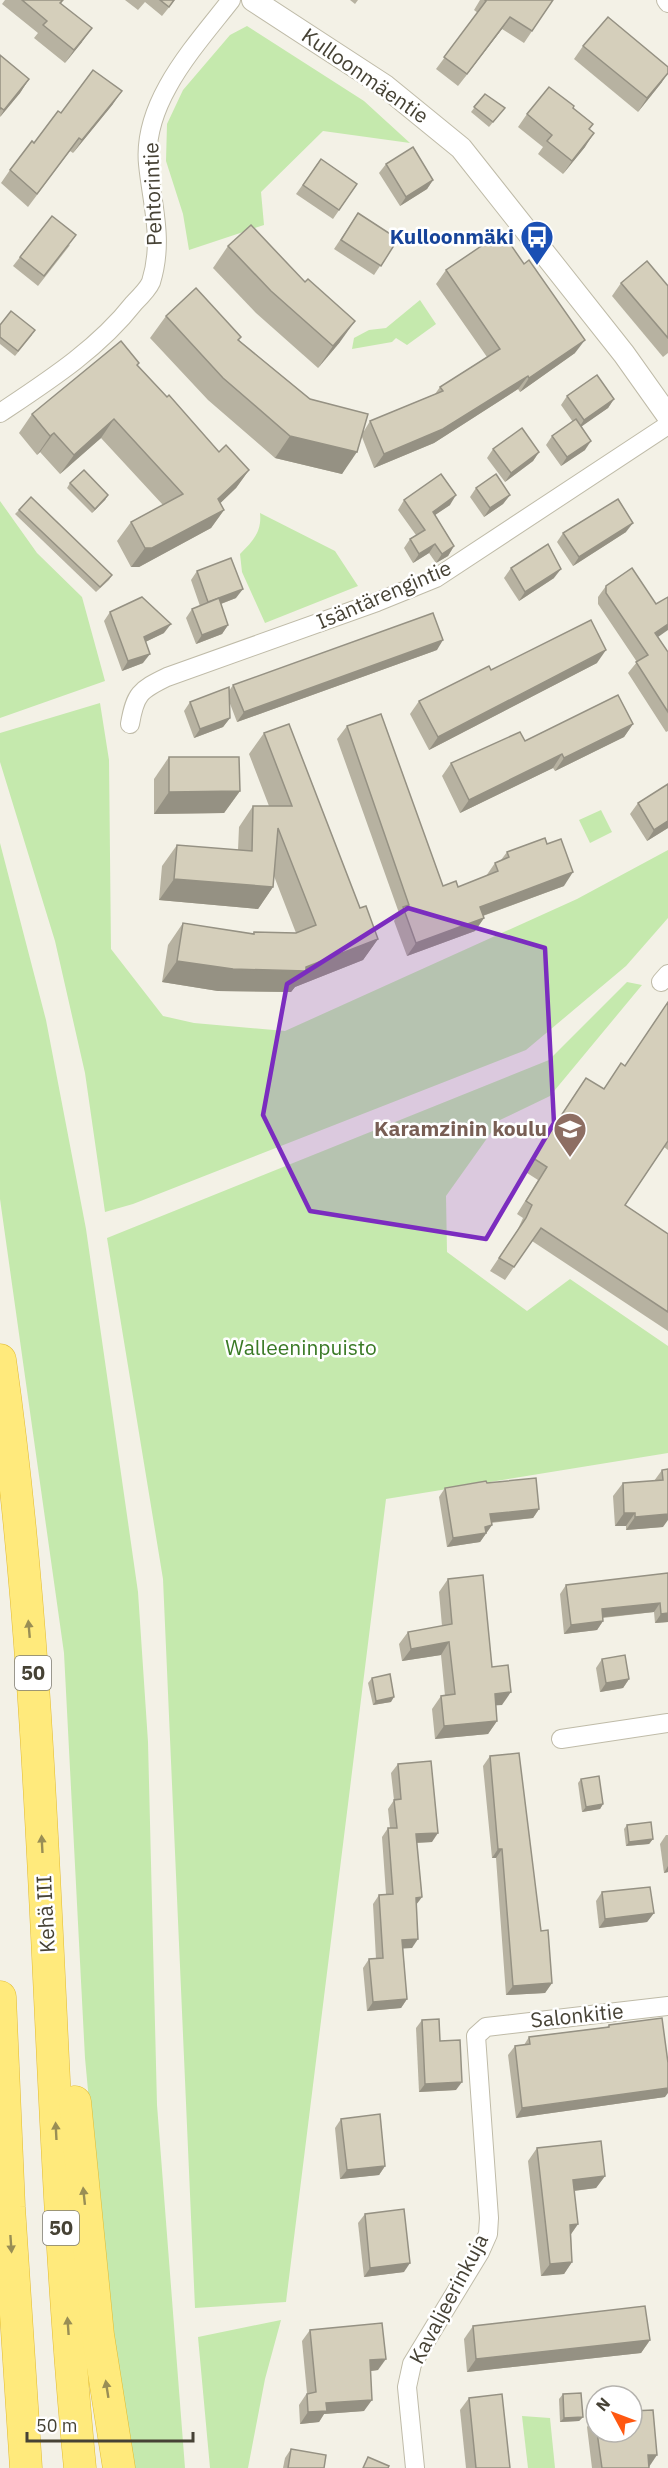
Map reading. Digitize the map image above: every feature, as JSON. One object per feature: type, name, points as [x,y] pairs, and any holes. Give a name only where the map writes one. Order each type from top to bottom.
[{"type":"highway","name":"Kehä III","points":[[0,1360],[16,1475],[36,1712],[62,2236],[80,2468]]},
{"type":"highway","points":[[50,1987],[72,2076],[98,2335],[119,2468]]},
{"type":"highway","points":[[0,1997],[9,2207],[26,2468]]},
{"type":"street","name":"Pehtorintie","points":[[0,413],[83,355],[114,327],[150,284],[157,249],[157,225],[148,162],[151,124],[170,84],[231,0]]},
{"type":"street","name":"Kulloonmäentie","points":[[253,0],[386,86],[460,148],[624,354],[668,416]]},
{"type":"street","name":"Isäntärengintie","points":[[130,724],[133,704],[143,688],[166,677],[377,602],[436,578],[668,425]]},
{"type":"street","points":[[561,1739],[668,1723]]},
{"type":"street","name":"Salonkitie","points":[[486,2027],[668,2006]]},
{"type":"street","name":"Kavaljeerinkuja","points":[[415,2468],[407,2387],[412,2364],[480,2252],[488,2234],[489,2218],[476,2036],[486,2027]]},
{"type":"highlighted area","points":[[408,908],[545,948],[554,1123],[486,1239],[310,1211],[263,1115],[287,984]]},
{"type":"green space","points":[[247,26],[364,101],[410,143],[323,131],[261,192],[264,225],[189,250],[183,214],[166,161],[167,124],[183,90],[230,35]]},
{"type":"green space","points":[[420,300],[436,324],[407,345],[396,338],[392,342],[352,349],[354,338],[369,330],[386,328]]},
{"type":"green space","points":[[0,501],[37,553],[82,597],[105,681],[0,718]]},
{"type":"green space","points":[[260,513],[335,551],[358,586],[265,623],[242,572],[240,554],[256,536],[260,526]]},
{"type":"green space","points":[[100,703],[109,760],[111,949],[163,1016],[194,1023],[285,1031],[577,899],[668,850],[668,918],[626,966],[526,1050],[133,1204],[105,1212],[85,1073],[55,941],[0,762],[0,733]]},
{"type":"green space","points":[[601,810],[612,832],[590,843],[579,820]]},
{"type":"green space","points":[[0,843],[46,1020],[86,1229],[138,1592],[148,1742],[157,2105],[185,2468],[132,2468],[112,2349],[85,2058],[64,1653],[0,1199]]},
{"type":"green space","name":"Walleeninpuisto","points":[[627,982],[642,985],[550,1096],[500,1120],[446,1196],[447,1252],[527,1311],[570,1279],[668,1346],[668,1453],[386,1499],[286,2302],[195,2308],[163,1579],[107,1238],[549,1060]]},
{"type":"green space","points":[[281,2320],[265,2379],[248,2468],[210,2468],[198,2337]]},
{"type":"green space","points":[[522,2416],[550,2418],[555,2468],[528,2468]]},
{"type":"building","points":[[22,0],[63,0],[60,3],[92,28],[74,50],[43,25],[47,21]]},
{"type":"building","points":[[160,0],[174,0],[169,7]]},
{"type":"building","points":[[485,0],[553,0],[532,31],[510,17],[467,74],[444,57]]},
{"type":"building","points":[[608,17],[668,67],[668,73],[647,98],[583,46]]},
{"type":"building","points":[[0,55],[29,79],[4,110],[0,109]]},
{"type":"building","points":[[93,70],[122,91],[82,140],[79,138],[37,194],[10,170],[58,111],[61,113]]},
{"type":"building","points":[[549,87],[593,124],[589,129],[594,133],[572,161],[547,141],[552,135],[527,114]]},
{"type":"building","points":[[485,94],[505,108],[493,122],[474,107]]},
{"type":"building","points":[[413,147],[433,180],[406,197],[386,164]]},
{"type":"building","points":[[321,159],[357,184],[339,210],[303,185]]},
{"type":"building","points":[[358,213],[398,239],[381,266],[341,240]]},
{"type":"building","points":[[52,216],[76,235],[44,276],[20,257]]},
{"type":"building","points":[[251,225],[305,282],[308,279],[355,321],[333,346],[271,291],[228,246]]},
{"type":"building","points":[[502,232],[524,264],[529,260],[585,340],[529,378],[528,376],[443,429],[384,454],[370,421],[443,391],[440,387],[500,349],[446,270]]},
{"type":"building","points":[[647,261],[668,286],[668,338],[621,283]]},
{"type":"building","points":[[196,288],[241,337],[238,340],[310,399],[368,414],[357,452],[290,436],[223,378],[166,316]]},
{"type":"building","points":[[11,311],[35,330],[18,351],[0,337],[0,325]]},
{"type":"building","points":[[121,341],[139,363],[137,365],[167,397],[169,395],[219,452],[226,445],[249,470],[218,499],[224,510],[152,548],[145,548],[131,522],[183,494],[114,419],[74,455],[54,433],[50,436],[32,414]]},
{"type":"building","points":[[597,375],[614,399],[584,420],[567,396]]},
{"type":"building","points":[[576,419],[591,441],[567,457],[552,436]]},
{"type":"building","points":[[522,428],[539,452],[511,473],[493,449]]},
{"type":"building","points":[[84,470],[108,495],[95,509],[70,483]]},
{"type":"building","points":[[441,474],[456,495],[433,512],[454,546],[442,554],[435,544],[419,554],[410,539],[425,530],[404,500]]},
{"type":"building","points":[[496,474],[510,495],[490,508],[476,488]]},
{"type":"building","points":[[31,497],[112,575],[100,587],[19,510]]},
{"type":"building","points":[[618,499],[633,523],[579,557],[563,533]]},
{"type":"building","points":[[548,544],[561,569],[525,592],[511,568]]},
{"type":"building","points":[[231,558],[243,589],[208,602],[197,571]]},
{"type":"building","points":[[632,568],[656,604],[668,597],[668,624],[655,633],[668,652],[668,712],[636,662],[648,655],[606,593],[606,586]]},
{"type":"building","points":[[142,597],[171,624],[144,637],[150,654],[128,661],[110,612]]},
{"type":"building","points":[[219,598],[228,625],[202,635],[192,609]]},
{"type":"building","points":[[433,613],[443,640],[244,712],[233,685]]},
{"type":"building","points":[[591,620],[606,650],[438,737],[419,701],[489,666],[491,670]]},
{"type":"building","points":[[229,687],[230,718],[200,729],[190,702]]},
{"type":"building","points":[[618,695],[633,724],[564,758],[562,754],[469,800],[451,763],[520,732],[525,741]]},
{"type":"building","points":[[381,714],[443,886],[456,881],[458,887],[498,871],[495,863],[509,857],[507,852],[545,838],[547,844],[561,839],[573,872],[480,907],[484,918],[416,943],[403,907],[409,905],[347,726]]},
{"type":"building","points":[[289,724],[360,908],[366,906],[378,939],[306,967],[306,971],[233,969],[177,961],[183,923],[254,934],[254,932],[296,933],[316,925],[278,828],[273,887],[174,879],[177,845],[252,851],[253,806],[292,806],[264,733]]},
{"type":"building","points":[[169,757],[239,757],[240,791],[169,792]]},
{"type":"building","points":[[668,784],[668,821],[654,830],[638,803]]},
{"type":"building","points":[[668,1002],[668,1141],[625,1205],[668,1234],[668,1312],[541,1228],[514,1267],[499,1258],[526,1218],[532,1205],[526,1201],[547,1167],[533,1158],[586,1078],[604,1089],[621,1063],[625,1066]]},
{"type":"building","points":[[668,1469],[668,1514],[635,1517],[635,1513],[624,1513],[623,1483],[663,1480],[662,1470]]},
{"type":"building","points":[[536,1478],[539,1509],[490,1514],[492,1525],[485,1527],[486,1533],[453,1538],[445,1488],[486,1481],[487,1483]]},
{"type":"building","points":[[668,1573],[668,1613],[661,1614],[660,1603],[602,1609],[603,1621],[571,1625],[566,1585]]},
{"type":"building","points":[[483,1575],[492,1667],[508,1665],[511,1692],[495,1694],[497,1721],[444,1726],[441,1696],[455,1694],[449,1642],[411,1649],[408,1632],[452,1624],[448,1579]]},
{"type":"building","points":[[625,1655],[629,1679],[606,1683],[602,1659]]},
{"type":"building","points":[[390,1674],[394,1697],[376,1701],[372,1678]]},
{"type":"building","points":[[519,1753],[541,1931],[548,1930],[552,1983],[513,1986],[502,1849],[498,1849],[490,1756]]},
{"type":"building","points":[[431,1761],[438,1833],[416,1834],[422,1897],[416,1898],[418,1939],[402,1940],[407,1999],[373,2002],[369,1959],[383,1958],[379,1895],[393,1894],[388,1828],[397,1828],[394,1800],[401,1799],[398,1764]]},
{"type":"building","points":[[599,1776],[603,1804],[586,1807],[581,1779]]},
{"type":"building","points":[[651,1822],[653,1839],[629,1842],[627,1825]]},
{"type":"building","points":[[650,1887],[654,1913],[605,1919],[602,1892]]},
{"type":"building","points":[[662,2018],[668,2063],[668,2088],[522,2108],[515,2046],[530,2044],[529,2037]]},
{"type":"building","points":[[439,2019],[440,2041],[460,2040],[462,2082],[425,2084],[422,2020]]},
{"type":"building","points":[[380,2114],[385,2166],[347,2170],[341,2119]]},
{"type":"building","points":[[601,2141],[605,2176],[573,2180],[578,2224],[570,2225],[572,2262],[550,2264],[537,2148]]},
{"type":"building","points":[[404,2209],[410,2263],[370,2268],[365,2214]]},
{"type":"building","points":[[645,2306],[650,2340],[476,2359],[473,2326]]},
{"type":"building","points":[[382,2323],[386,2359],[370,2360],[372,2400],[326,2403],[327,2411],[308,2412],[307,2394],[316,2392],[310,2330]]},
{"type":"building","points":[[581,2393],[583,2417],[564,2418],[563,2394]]},
{"type":"building","points":[[502,2394],[510,2468],[476,2468],[469,2398]]},
{"type":"building","points":[[644,2410],[653,2410],[657,2455],[648,2455],[649,2468],[602,2468],[599,2444],[644,2444]]},
{"type":"building","points":[[291,2449],[326,2455],[324,2468],[288,2468]]},
{"type":"building","points":[[368,2457],[389,2466],[388,2468],[363,2468]]},
{"type":"place","name":"Kulloonmäki","points":[[537,266]]},
{"type":"place","name":"Karamzinin koulu","points":[[570,1158]]}]
